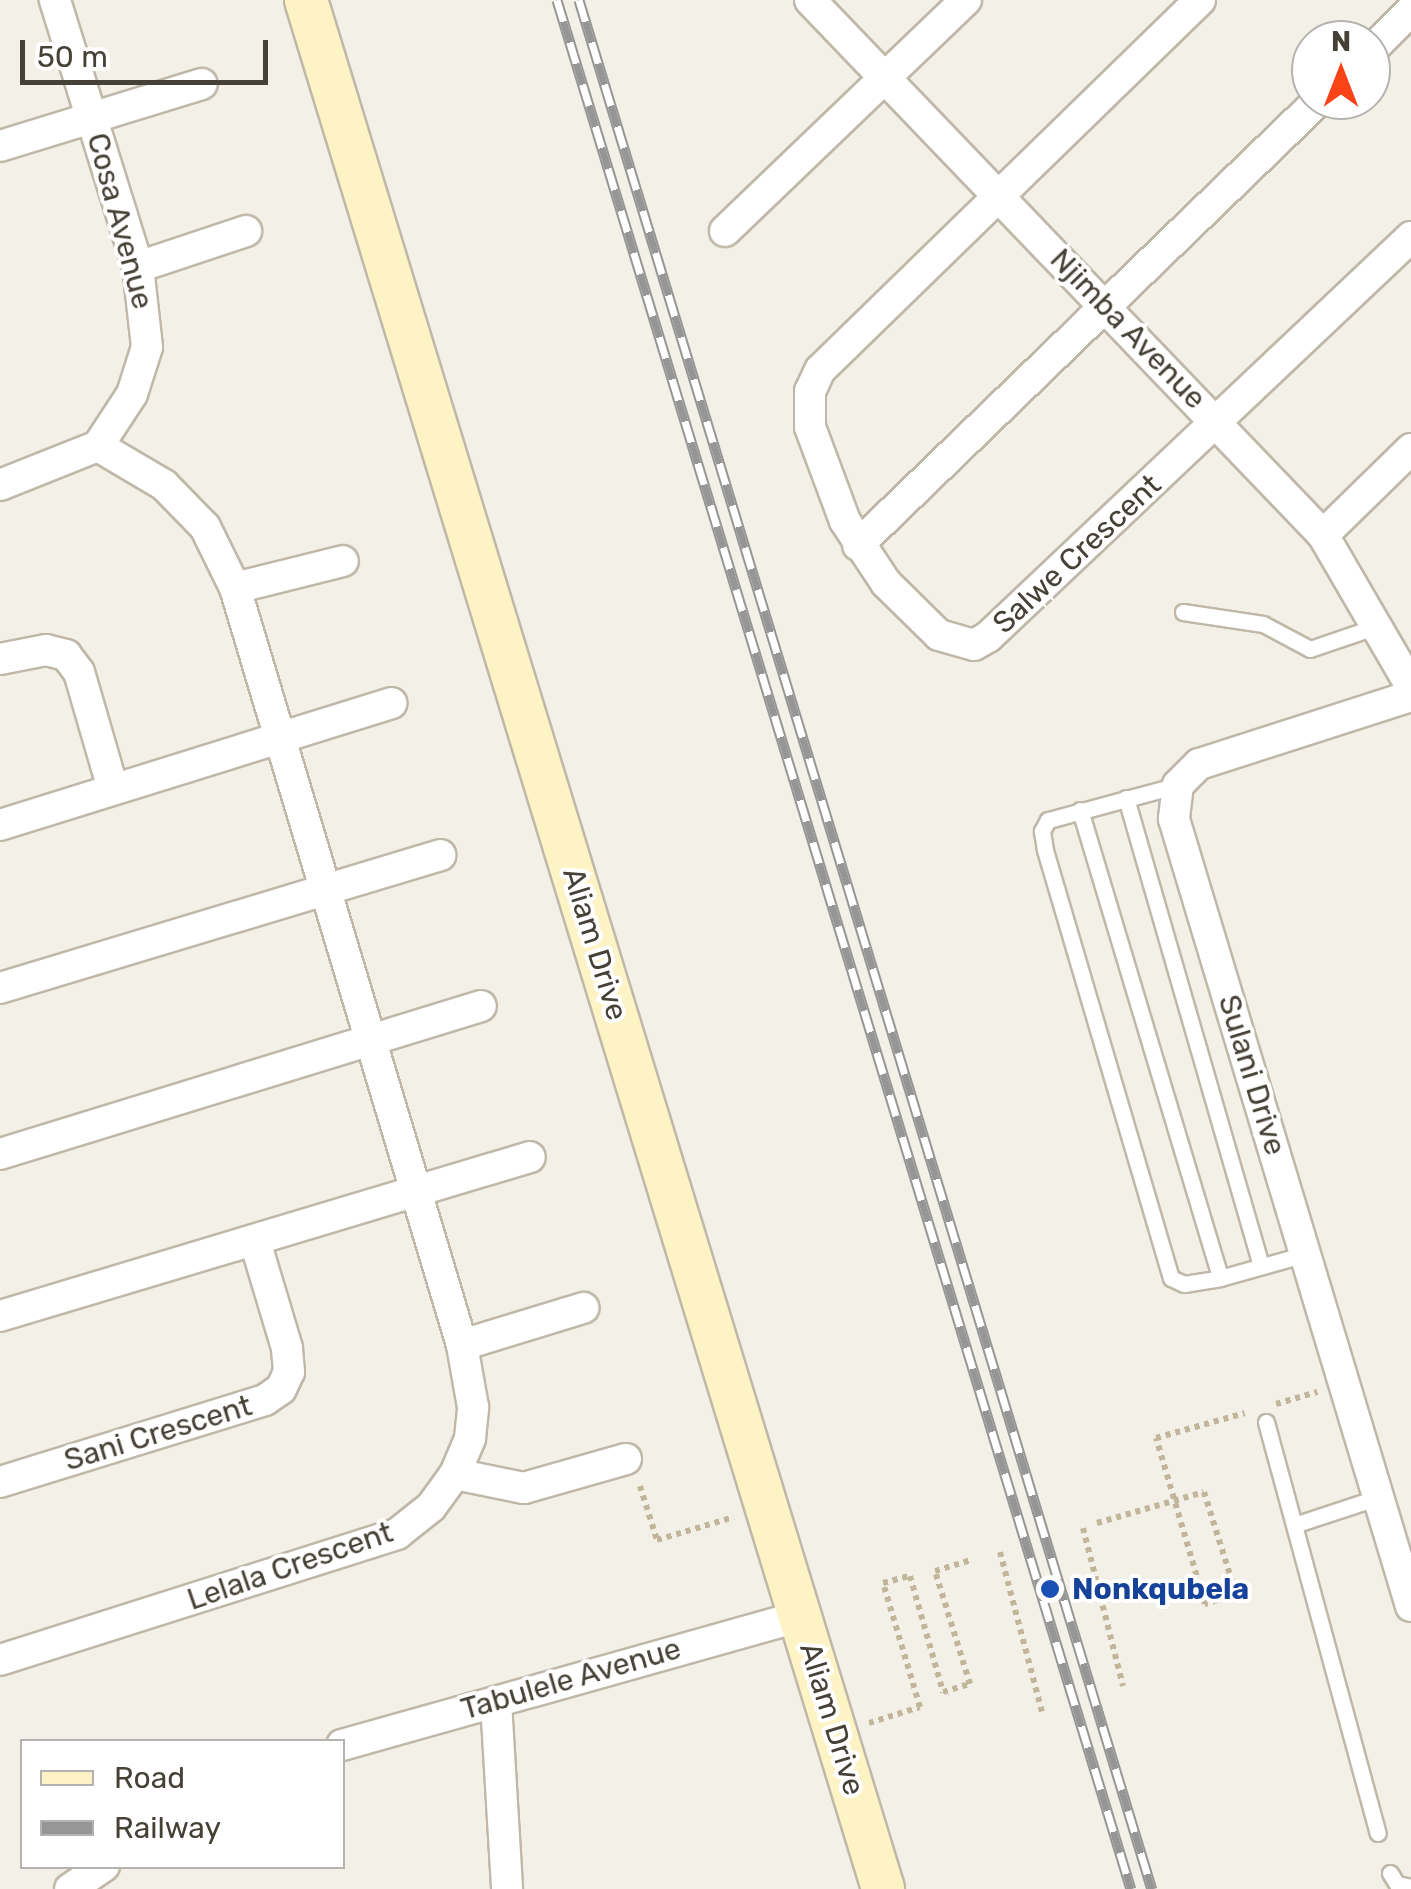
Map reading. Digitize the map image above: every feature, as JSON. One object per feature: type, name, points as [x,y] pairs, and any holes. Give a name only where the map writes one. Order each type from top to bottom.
[{"type":"street","name":"Cosa Avenue","points":[[56,0],[138,267],[147,348],[132,394],[98,446]]},
{"type":"street","name":"Aliam Drive","points":[[306,0],[883,1889]]},
{"type":"street","name":"Njimba Avenue","points":[[810,0],[1322,535],[1380,625],[1411,686]]},
{"type":"street","points":[[725,231],[966,0]]},
{"type":"street","name":"Salwe Crescent","points":[[1200,0],[820,370],[810,391],[810,427],[858,545],[940,635],[974,645],[1020,612],[1218,422]]},
{"type":"street","points":[[1391,31],[1411,12]]},
{"type":"street","name":"Cosa Avenue","points":[[92,118],[202,84]]},
{"type":"street","points":[[0,146],[92,118]]},
{"type":"street","points":[[858,545],[1298,120]]},
{"type":"street","points":[[138,267],[246,232]]},
{"type":"street","points":[[1218,422],[1411,237]]},
{"type":"street","points":[[0,485],[98,446]]},
{"type":"street","name":"Lelala Crescent","points":[[0,1660],[397,1534],[432,1507],[455,1474],[470,1438],[473,1406],[462,1345],[235,588],[191,513],[164,485],[98,446]]},
{"type":"street","points":[[1322,535],[1411,449]]},
{"type":"street","points":[[235,588],[342,561]]},
{"type":"street","points":[[0,660],[46,650],[66,655],[79,672],[113,790]]},
{"type":"street","points":[[1178,784],[1198,764],[1411,696]]},
{"type":"street","points":[[0,824],[391,703]]},
{"type":"street","name":"Sulani Drive","points":[[1178,784],[1174,819],[1411,1606]]},
{"type":"street","points":[[0,988],[440,855]]},
{"type":"street","points":[[0,1154],[481,1006]]},
{"type":"street","points":[[0,1316],[530,1157]]},
{"type":"street","name":"Sani Crescent","points":[[0,1482],[265,1400],[281,1388],[289,1372],[286,1348],[255,1242]]},
{"type":"street","points":[[462,1345],[583,1308]]},
{"type":"street","points":[[455,1474],[524,1488],[626,1458]]},
{"type":"street","name":"Tabulele Avenue","points":[[345,1744],[800,1616]]},
{"type":"street","points":[[496,1702],[507,1889]]},
{"type":"street","points":[[70,1889],[100,1869]]},
{"type":"lane","points":[[1183,612],[1263,624],[1310,649],[1380,625]]},
{"type":"lane","points":[[1178,784],[1048,820],[1045,850],[1163,1265],[1184,1284],[1306,1254]]},
{"type":"lane","points":[[1126,798],[1262,1266]]},
{"type":"lane","points":[[1080,810],[1220,1278]]},
{"type":"lane","points":[[1268,1414],[1378,1834]]},
{"type":"lane","points":[[1296,1524],[1379,1498]]},
{"type":"lane","points":[[1390,1873],[1397,1884],[1411,1887]]},
{"type":"path","points":[[1268,1414],[1345,1384]]},
{"type":"path","points":[[1097,1523],[1204,1492],[1236,1594],[1206,1604],[1156,1438],[1250,1411]]},
{"type":"path","points":[[626,1458],[657,1540],[742,1514]]},
{"type":"path","points":[[1083,1528],[1123,1686]]},
{"type":"path","points":[[1000,1552],[1042,1712]]},
{"type":"path","points":[[853,1728],[920,1707],[883,1583],[910,1576],[942,1692],[970,1684],[935,1571],[972,1560]]},
{"type":"railway","points":[[557,0],[1131,1889]]},
{"type":"railway","points":[[579,0],[1152,1889]]},
{"type":"place","name":"Nonkqubela","points":[[1050,1589]]}]
